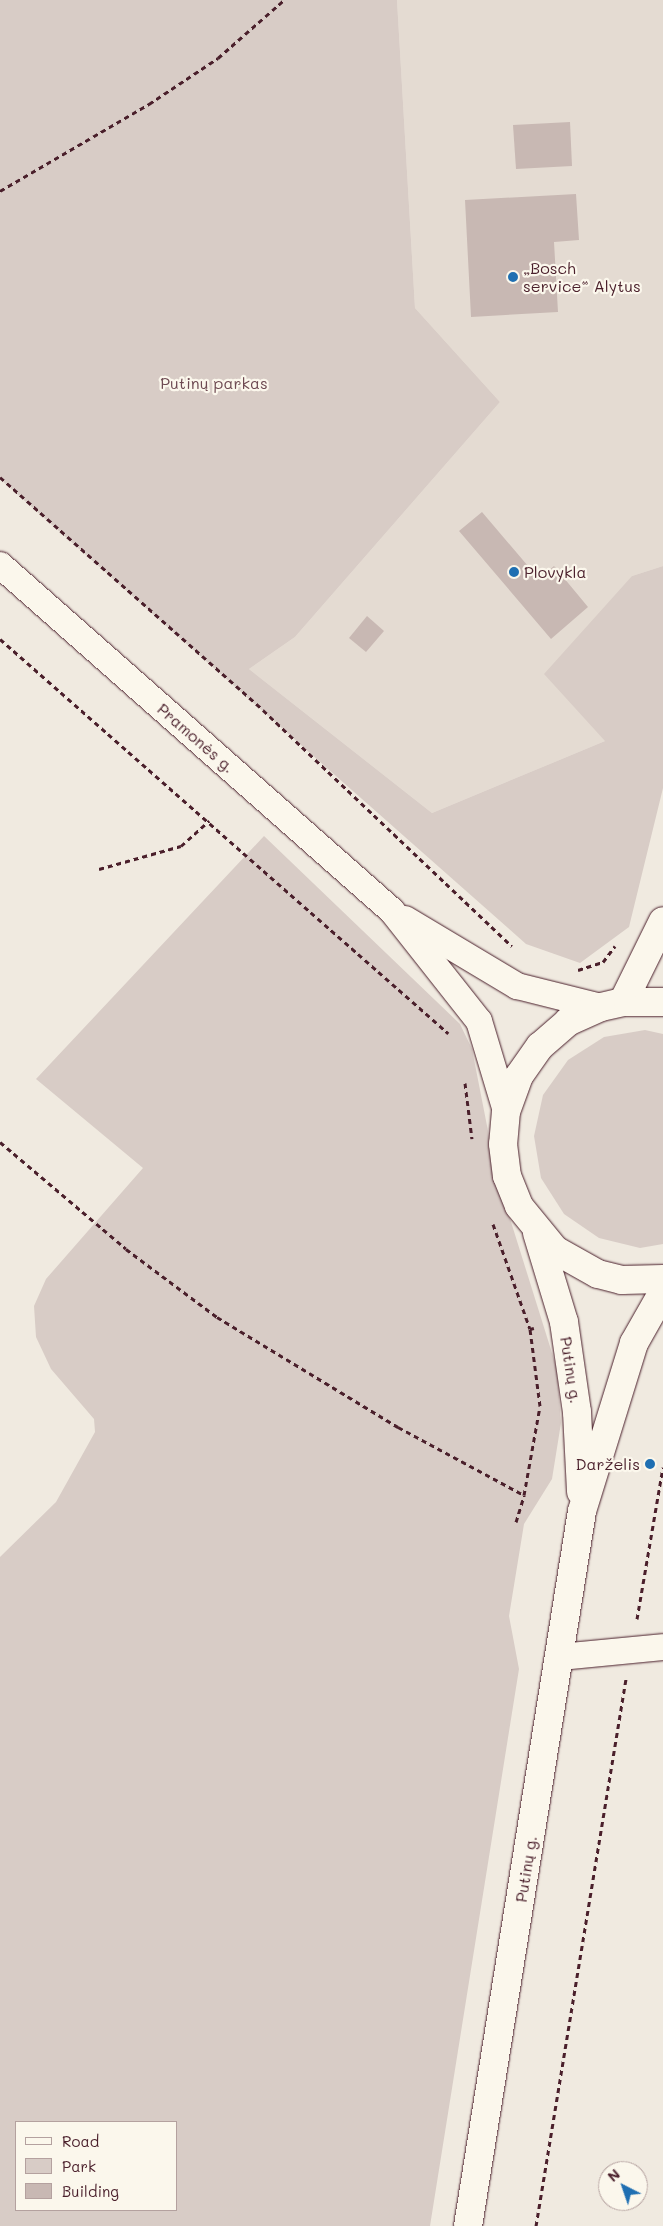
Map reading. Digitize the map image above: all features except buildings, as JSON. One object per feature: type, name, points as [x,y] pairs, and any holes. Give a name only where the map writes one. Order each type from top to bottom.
[{"type":"main road","points":[[612,1005],[663,921]]},
{"type":"main road","points":[[663,1002],[612,1005],[568,1022],[540,1046],[518,1076],[506,1111],[503,1144],[507,1176],[519,1206],[537,1233],[555,1250],[598,1274],[622,1280],[663,1279]]},
{"type":"main road","name":"Putinų g.","points":[[537,1233],[564,1322],[577,1412],[582,1511]]},
{"type":"main road","name":"Putinų g.","points":[[468,2226],[582,1511],[634,1343],[663,1292]]},
{"type":"street","name":"Pramonės g.","points":[[0,565],[392,911]]},
{"type":"street","points":[[392,911],[517,986],[612,1005]]},
{"type":"street","points":[[392,911],[478,1021],[506,1111]]},
{"type":"street","points":[[560,1657],[663,1647]]},
{"type":"path","points":[[0,191],[149,104],[218,58],[284,0]]},
{"type":"path","points":[[0,477],[263,710],[516,950]]},
{"type":"path","points":[[0,639],[453,1037]]},
{"type":"path","points":[[99,869],[182,846],[209,821]]},
{"type":"path","points":[[570,973],[603,962],[618,941]]},
{"type":"path","points":[[0,1142],[126,1248],[217,1317],[398,1427],[524,1495]]},
{"type":"path","points":[[516,1522],[524,1495],[540,1406],[530,1330]]},
{"type":"path","points":[[536,2226],[631,1649],[653,1546],[663,1467]]},
{"type":"shaded area","points":[[397,0],[663,0],[663,566],[632,576],[605,741],[432,813],[249,669],[295,637],[500,402],[415,308]]},
{"type":"green space","name":"Putinų parkas","points":[[0,0],[397,0],[415,308],[500,402],[295,637],[249,669],[432,813],[605,741],[544,674],[632,576],[663,566],[663,788],[629,927],[580,963],[526,944],[0,479]]},
{"type":"green space","points":[[264,836],[460,1024],[472,1049],[497,1177],[557,1369],[561,1423],[552,1479],[524,1524],[509,1616],[519,1669],[430,2226],[0,2226],[0,1557],[56,1502],[95,1432],[94,1419],[51,1369],[36,1337],[34,1306],[46,1279],[143,1168],[36,1079]]},
{"type":"green space","points":[[645,1030],[663,1034],[663,1244],[640,1248],[599,1238],[564,1214],[541,1178],[534,1136],[543,1095],[568,1060],[604,1037]]},
{"type":"place","name":"„Bosch service“ Alytus","points":[[513,277]]},
{"type":"place","name":"Plovykla","points":[[514,572]]},
{"type":"place","name":"Darželis","points":[[650,1464]]}]
